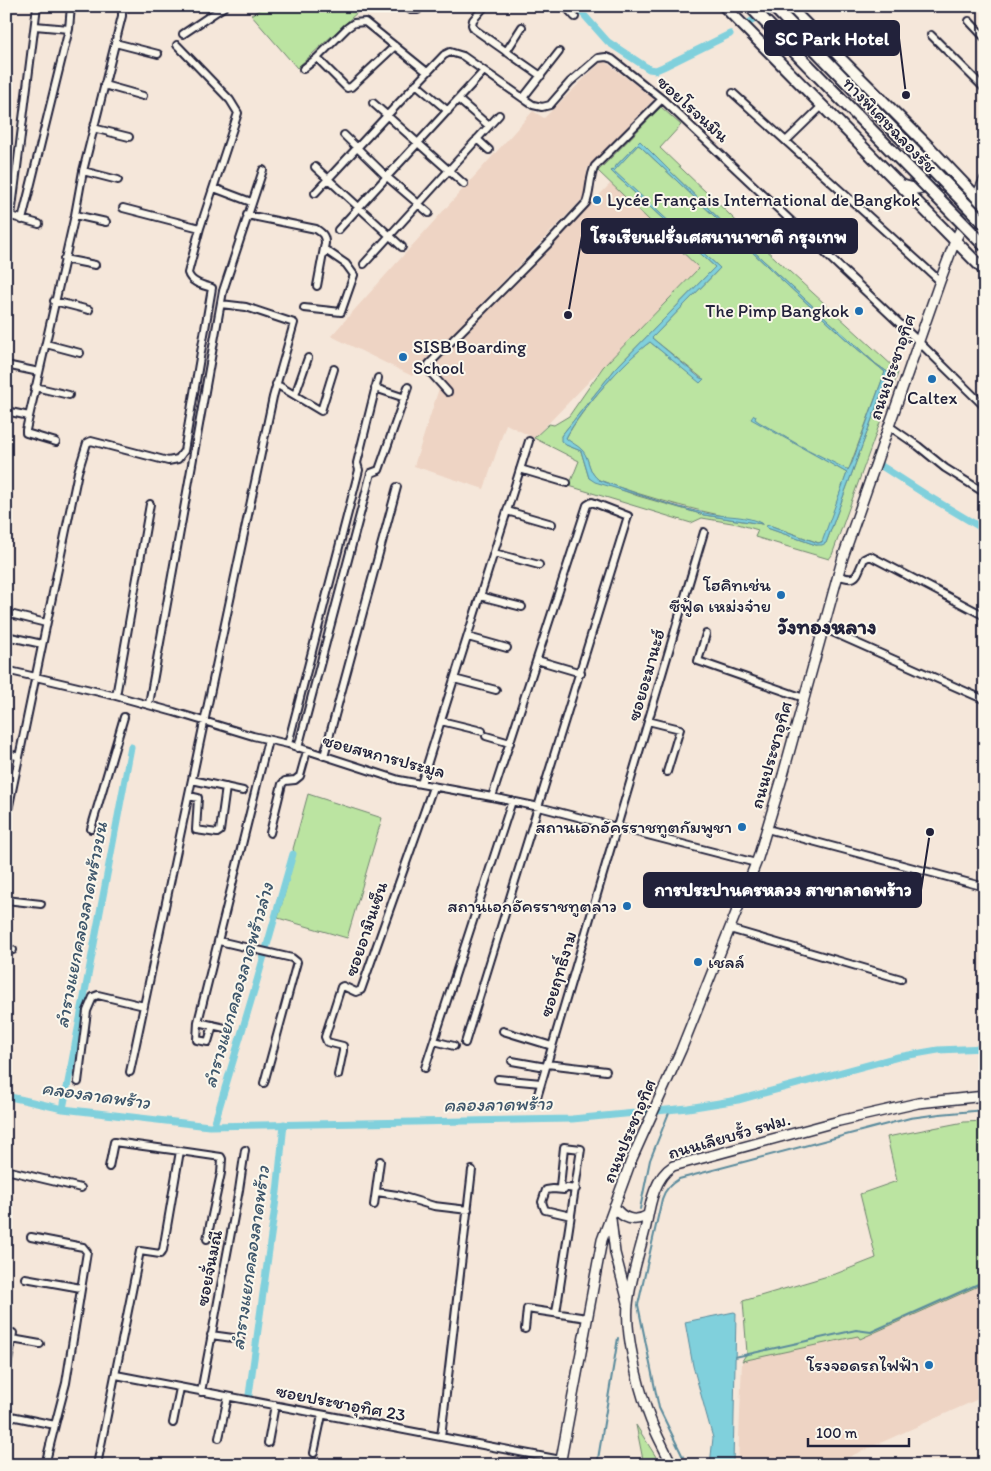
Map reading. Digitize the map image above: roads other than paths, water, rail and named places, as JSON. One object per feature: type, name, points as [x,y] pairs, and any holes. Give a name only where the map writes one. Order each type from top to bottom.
[{"type":"highway","name":"ทางพิเศษฉลองรัช","points":[[750,6],[985,246]]},
{"type":"highway","name":"ทางพิเศษฉลองรัช","points":[[773,6],[985,224]]},
{"type":"main road","points":[[724,6],[985,271]]},
{"type":"main road","points":[[788,6],[932,150],[985,206]]},
{"type":"main road","points":[[900,185],[921,189],[934,182],[938,171],[932,150]]},
{"type":"main road","name":"ถนนประชาอุทิศ","points":[[561,1462],[602,1240],[631,1161],[676,1062],[756,863],[804,698],[837,575],[918,341],[955,241],[985,179]]},
{"type":"main road","name":"ถนนเลียบรั้ว รฟม.","points":[[672,1465],[648,1414],[634,1362],[628,1321],[628,1304],[648,1215],[657,1185],[663,1174],[673,1166],[840,1121],[918,1103],[985,1096]]},
{"type":"main road","points":[[614,1206],[618,1213],[629,1219],[639,1220],[648,1215]]},
{"type":"main road","points":[[610,1217],[615,1253],[628,1304]]},
{"type":"street","points":[[37,6],[9,216],[39,224]]},
{"type":"street","points":[[22,220],[69,30],[71,6]]},
{"type":"street","points":[[56,442],[26,433],[83,171],[122,16],[122,6]]},
{"type":"street","points":[[183,34],[225,6]]},
{"type":"street","points":[[405,6],[418,10],[420,6]]},
{"type":"street","points":[[485,6],[473,20],[472,25],[477,31],[542,76]]},
{"type":"street","points":[[565,6],[576,17]]},
{"type":"street","points":[[969,21],[985,38]]},
{"type":"street","points":[[304,69],[354,23],[365,22],[427,72],[315,193]]},
{"type":"street","points":[[35,26],[69,30]]},
{"type":"street","points":[[506,52],[522,27]]},
{"type":"street","points":[[931,36],[985,89]]},
{"type":"street","points":[[115,43],[158,54]]},
{"type":"street","points":[[177,45],[230,100],[238,113],[200,228],[188,273],[194,281],[223,291]]},
{"type":"street","points":[[317,58],[342,84],[347,88],[351,88],[394,46]]},
{"type":"street","name":"ซอยโรจนมิน","points":[[427,72],[444,55],[450,52],[463,56],[483,72],[533,105],[542,107],[550,105],[570,82],[598,58],[606,57],[612,59],[662,98],[985,406]]},
{"type":"street","points":[[523,98],[559,52]]},
{"type":"street","points":[[338,230],[483,72]]},
{"type":"street","points":[[416,84],[448,111]]},
{"type":"street","points":[[104,85],[143,96]]},
{"type":"street","points":[[734,93],[940,282]]},
{"type":"street","points":[[448,392],[430,372],[429,364],[547,245],[586,202],[590,194],[592,172],[595,166],[662,98]]},
{"type":"street","points":[[459,100],[489,126]]},
{"type":"street","points":[[373,103],[448,172],[464,184]]},
{"type":"street","points":[[786,141],[823,105]]},
{"type":"street","points":[[364,264],[499,115]]},
{"type":"street","points":[[93,128],[129,137]]},
{"type":"street","points":[[344,135],[387,177],[429,213]]},
{"type":"street","points":[[477,139],[490,150]]},
{"type":"street","points":[[315,167],[402,248]]},
{"type":"street","points":[[148,704],[223,291],[263,170]]},
{"type":"street","points":[[83,171],[118,180]]},
{"type":"street","points":[[214,188],[251,202]]},
{"type":"street","points":[[123,208],[200,228]]},
{"type":"street","points":[[74,215],[106,222]]},
{"type":"street","points":[[247,215],[316,229],[325,237],[317,286]]},
{"type":"street","points":[[304,308],[341,312],[354,274],[346,264],[324,249]]},
{"type":"street","points":[[64,259],[95,265]]},
{"type":"street","points":[[6,820],[34,677],[78,472],[87,443],[91,441],[168,461],[178,459],[184,450],[212,288]]},
{"type":"street","points":[[54,301],[89,310]]},
{"type":"street","points":[[130,1072],[276,384],[294,323],[246,307],[221,304]]},
{"type":"street","points":[[46,344],[80,352]]},
{"type":"street","points":[[295,395],[308,358]]},
{"type":"street","points":[[6,365],[39,372]]},
{"type":"street","points":[[276,384],[321,411],[334,369]]},
{"type":"street","points":[[288,744],[359,470],[357,463],[378,378]]},
{"type":"street","points":[[35,387],[70,395]]},
{"type":"street","points":[[359,470],[371,473],[379,470],[408,387]]},
{"type":"street","points":[[376,388],[405,398]]},
{"type":"street","points":[[6,411],[29,416]]},
{"type":"street","points":[[889,426],[945,468],[985,493]]},
{"type":"street","points":[[421,784],[529,441]]},
{"type":"street","points":[[520,469],[567,483]]},
{"type":"street","points":[[298,748],[371,473]]},
{"type":"street","points":[[324,756],[396,487]]},
{"type":"street","points":[[465,1043],[629,517],[592,502],[587,505],[492,797]]},
{"type":"street","points":[[116,696],[150,504]]},
{"type":"street","points":[[507,511],[552,524]]},
{"type":"street","name":"ซอยอะมานะฮ์","points":[[617,826],[704,532]]},
{"type":"street","points":[[494,553],[539,565]]},
{"type":"street","points":[[337,556],[349,558]]},
{"type":"street","points":[[837,575],[853,579],[857,575],[864,559],[870,556],[985,616]]},
{"type":"street","points":[[480,596],[522,607]]},
{"type":"street","points":[[6,613],[46,623]]},
{"type":"street","points":[[823,628],[985,700]]},
{"type":"street","points":[[706,634],[698,661],[804,698]]},
{"type":"street","points":[[6,636],[42,644]]},
{"type":"street","points":[[468,637],[507,648]]},
{"type":"street","points":[[313,651],[323,654]]},
{"type":"street","points":[[537,660],[580,673]]},
{"type":"street","name":"ซอยสหการประมูล","points":[[6,670],[148,704],[204,722],[288,744],[400,780],[512,801],[617,826],[756,863]]},
{"type":"street","points":[[454,679],[496,690]]},
{"type":"street","points":[[298,706],[309,709]]},
{"type":"street","points":[[91,829],[124,716]]},
{"type":"street","points":[[441,721],[510,743]]},
{"type":"street","points":[[648,721],[680,729],[667,772]]},
{"type":"street","points":[[213,1025],[208,1042],[196,1039],[198,1022],[268,740]]},
{"type":"street","points":[[270,833],[282,784],[285,781],[295,780],[300,776],[307,751]]},
{"type":"street","points":[[6,753],[19,757]]},
{"type":"street","points":[[192,780],[244,791]]},
{"type":"street","points":[[189,796],[198,798],[196,830],[217,833],[220,831],[226,787]]},
{"type":"street","name":"ซอยอามินเซ็น","points":[[338,1075],[343,1046],[327,1042],[325,1039],[341,987],[344,986],[356,992],[361,990],[433,787]]},
{"type":"street","points":[[425,1068],[512,801]]},
{"type":"street","name":"ซอยฤทธิ์งาม","points":[[536,1101],[617,826]]},
{"type":"street","points":[[767,829],[985,887]]},
{"type":"street","points":[[6,900],[41,904]]},
{"type":"street","points":[[730,929],[901,979]]},
{"type":"street","points":[[219,941],[292,958],[297,964],[264,1083]]},
{"type":"street","points":[[78,1082],[87,1010],[93,997],[98,995],[144,1006]]},
{"type":"street","points":[[198,1022],[225,1028]]},
{"type":"street","points":[[503,1032],[552,1046]]},
{"type":"street","points":[[434,1041],[454,1046]]},
{"type":"street","points":[[512,1061],[606,1071]]},
{"type":"street","points":[[498,1079],[541,1083]]},
{"type":"street","points":[[109,1167],[114,1142],[221,1157],[221,1172],[207,1239]]},
{"type":"street","points":[[556,1313],[575,1190],[581,1149],[564,1147],[560,1187],[575,1190]]},
{"type":"street","name":"ซอยจั่นมณี","points":[[200,1392],[245,1150]]},
{"type":"street","points":[[97,1465],[140,1251],[160,1254],[163,1250],[180,1151]]},
{"type":"street","points":[[374,1205],[380,1161]]},
{"type":"street","points":[[6,1170],[81,1188]]},
{"type":"street","points":[[441,1437],[472,1170]]},
{"type":"street","points":[[571,1216],[545,1210],[542,1202],[546,1190],[575,1190]]},
{"type":"street","points":[[377,1192],[434,1206],[468,1210]]},
{"type":"street","points":[[31,1237],[85,1248],[87,1252],[66,1383],[45,1465]]},
{"type":"street","points":[[25,1278],[81,1288]]},
{"type":"street","points":[[525,1329],[527,1309],[587,1318]]},
{"type":"street","points":[[211,1335],[240,1339]]},
{"type":"street","points":[[6,1373],[13,1336],[40,1344]]},
{"type":"street","name":"ซอยประชาอุทิศ 23","points":[[116,1375],[441,1437],[561,1462]]},
{"type":"street","points":[[173,1422],[180,1388]]},
{"type":"street","points":[[219,1438],[228,1397]]},
{"type":"street","points":[[268,1442],[275,1405]]},
{"type":"street","points":[[6,1415],[55,1426]]},
{"type":"street","points":[[314,1453],[322,1415]]},
{"type":"water","points":[[640,141],[756,254],[876,364],[889,373],[826,543],[822,545],[816,545],[767,528],[766,526],[769,525],[818,543],[822,542],[847,473],[751,419],[754,415],[756,416],[755,419],[759,422],[848,470],[885,372],[849,342],[638,145],[614,171],[720,268],[652,338],[700,378],[704,379],[700,383],[650,342],[628,361],[604,387],[581,414],[566,438],[583,451],[591,470],[599,480],[682,508],[744,518],[763,524],[704,515],[595,482],[589,478],[581,451],[561,441],[561,436],[616,368],[715,267],[611,171]]},
{"type":"water","points":[[736,1313],[733,1465],[710,1465],[713,1438],[693,1366],[685,1322]]},
{"type":"waterway","points":[[576,6],[608,42],[649,69],[656,70],[663,67],[730,34]]},
{"type":"waterway","points":[[750,22],[776,7]]},
{"type":"waterway","points":[[880,465],[985,530]]},
{"type":"waterway","name":"ลำรางแยกคลองลาดพร้าวบน","points":[[63,1109],[131,747]]},
{"type":"waterway","name":"ลำรางแยกคลองลาดพร้าวล่าง","points":[[214,1125],[293,854]]},
{"type":"waterway","name":"คลองลาดพร้าว","points":[[6,1096],[63,1109],[209,1126],[572,1119],[688,1108],[738,1100],[898,1057],[938,1050],[985,1048]]},
{"type":"waterway","points":[[640,1209],[650,1160],[670,1110]]},
{"type":"waterway","points":[[713,1465],[690,1462],[684,1459],[659,1408],[638,1305],[663,1195],[679,1179],[910,1118],[985,1110]]},
{"type":"waterway","name":"ลำรางแยกคลองลาดพร้าว","points":[[249,1395],[277,1192],[284,1124]]},
{"type":"waterway","points":[[735,1357],[856,1330],[871,1332],[985,1281]]},
{"type":"waterway","points":[[597,1465],[618,1338]]},
{"type":"place","name":"SC Park Hotel","points":[[906,95]]},
{"type":"place","name":"Lycée Français International de Bangkok","points":[[597,200]]},
{"type":"place","name":"The Pimp Bangkok","points":[[859,311]]},
{"type":"place","name":"โรงเรียนฝรั่งเศสนานาชาติ กรุงเทพ","points":[[568,315]]},
{"type":"place","name":"SISB Boarding School","points":[[403,357]]},
{"type":"place","name":"Caltex","points":[[932,379]]},
{"type":"place","name":"โฮคิทเช่น ซีฟู้ด เหม่งจ๋าย","points":[[781,595]]},
{"type":"place","name":"สถานเอกอัครราชทูตกัมพูชา","points":[[742,827]]},
{"type":"place","name":"การประปานครหลวง สาขาลาดพร้าว","points":[[930,832]]},
{"type":"place","name":"สถานเอกอัครราชทูตลาว","points":[[627,906]]},
{"type":"place","name":"เชลล์","points":[[698,962]]},
{"type":"place","name":"โรงจอดรถไฟฟ้า","points":[[929,1365]]},
{"type":"district","name":"วังทองหลาง","points":[[827,626]]}]
